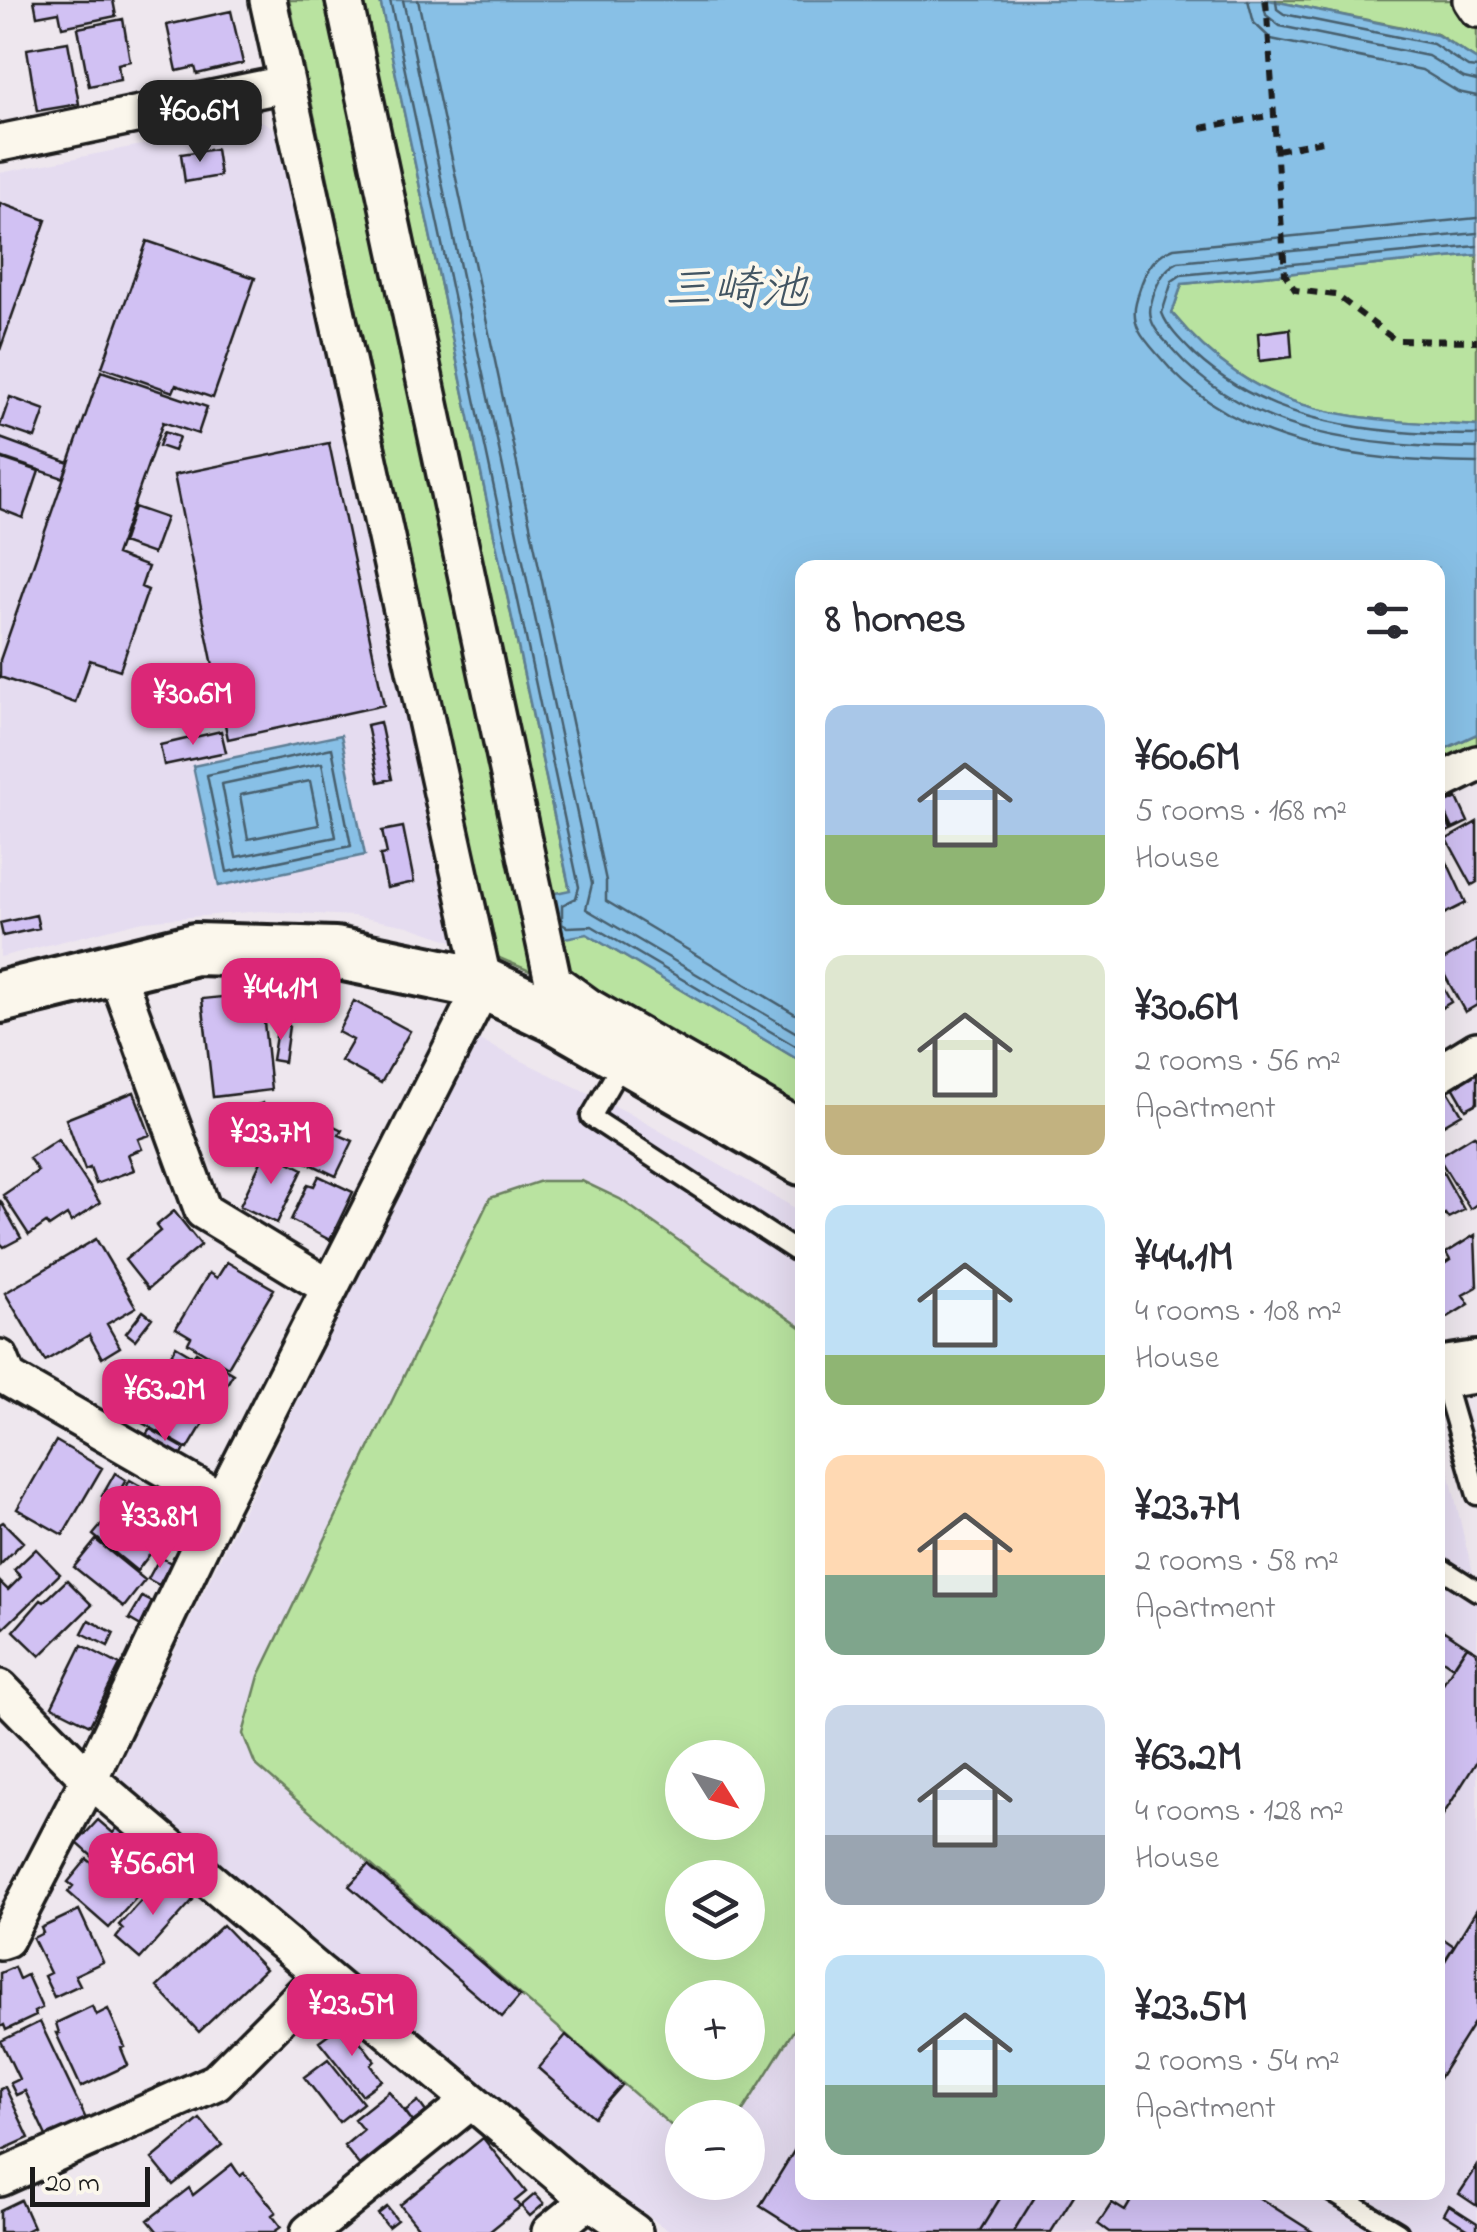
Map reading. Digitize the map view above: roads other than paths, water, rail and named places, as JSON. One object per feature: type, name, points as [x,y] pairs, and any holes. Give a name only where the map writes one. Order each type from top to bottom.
[{"type":"street","points":[[0,1941],[6,1939],[89,1779],[222,1501],[484,984],[268,0]]},
{"type":"street","points":[[344,0],[553,981],[589,1006],[795,1124]]},
{"type":"street","points":[[1471,0],[1477,10]]},
{"type":"street","points":[[2,133],[285,84]]},
{"type":"street","points":[[1445,758],[1477,743]]},
{"type":"street","points":[[1445,780],[1477,764]]},
{"type":"street","points":[[0,997],[195,949],[335,953],[484,984],[555,1017],[795,1155]]},
{"type":"street","points":[[115,969],[202,1211],[330,1288]]},
{"type":"street","points":[[1445,1070],[1477,1050]]},
{"type":"street","points":[[3,1374],[222,1501]]},
{"type":"street","points":[[0,1688],[89,1779],[589,2200],[634,2232]]},
{"type":"street","points":[[0,2178],[216,2082],[322,1975]]},
{"type":"street","points":[[309,2232],[472,2100]]},
{"type":"street","points":[[550,2232],[589,2200]]},
{"type":"lane","points":[[626,1058],[592,1117],[795,1250]]},
{"type":"lane","points":[[1452,1371],[1477,1494]]},
{"type":"lane","points":[[1445,1570],[1477,1590]]},
{"type":"lane","points":[[1345,2200],[1398,2232]]},
{"type":"water","name":"三崎池","points":[[380,0],[1269,0],[1437,35],[1477,60],[1477,255],[1182,284],[1172,313],[1205,348],[1238,374],[1310,407],[1388,420],[1477,426],[1477,734],[1445,749],[1445,560],[795,560],[795,1058],[587,934],[553,940],[551,894],[570,890]]},
{"type":"water","points":[[341,735],[365,855],[219,886],[193,766]]}]
